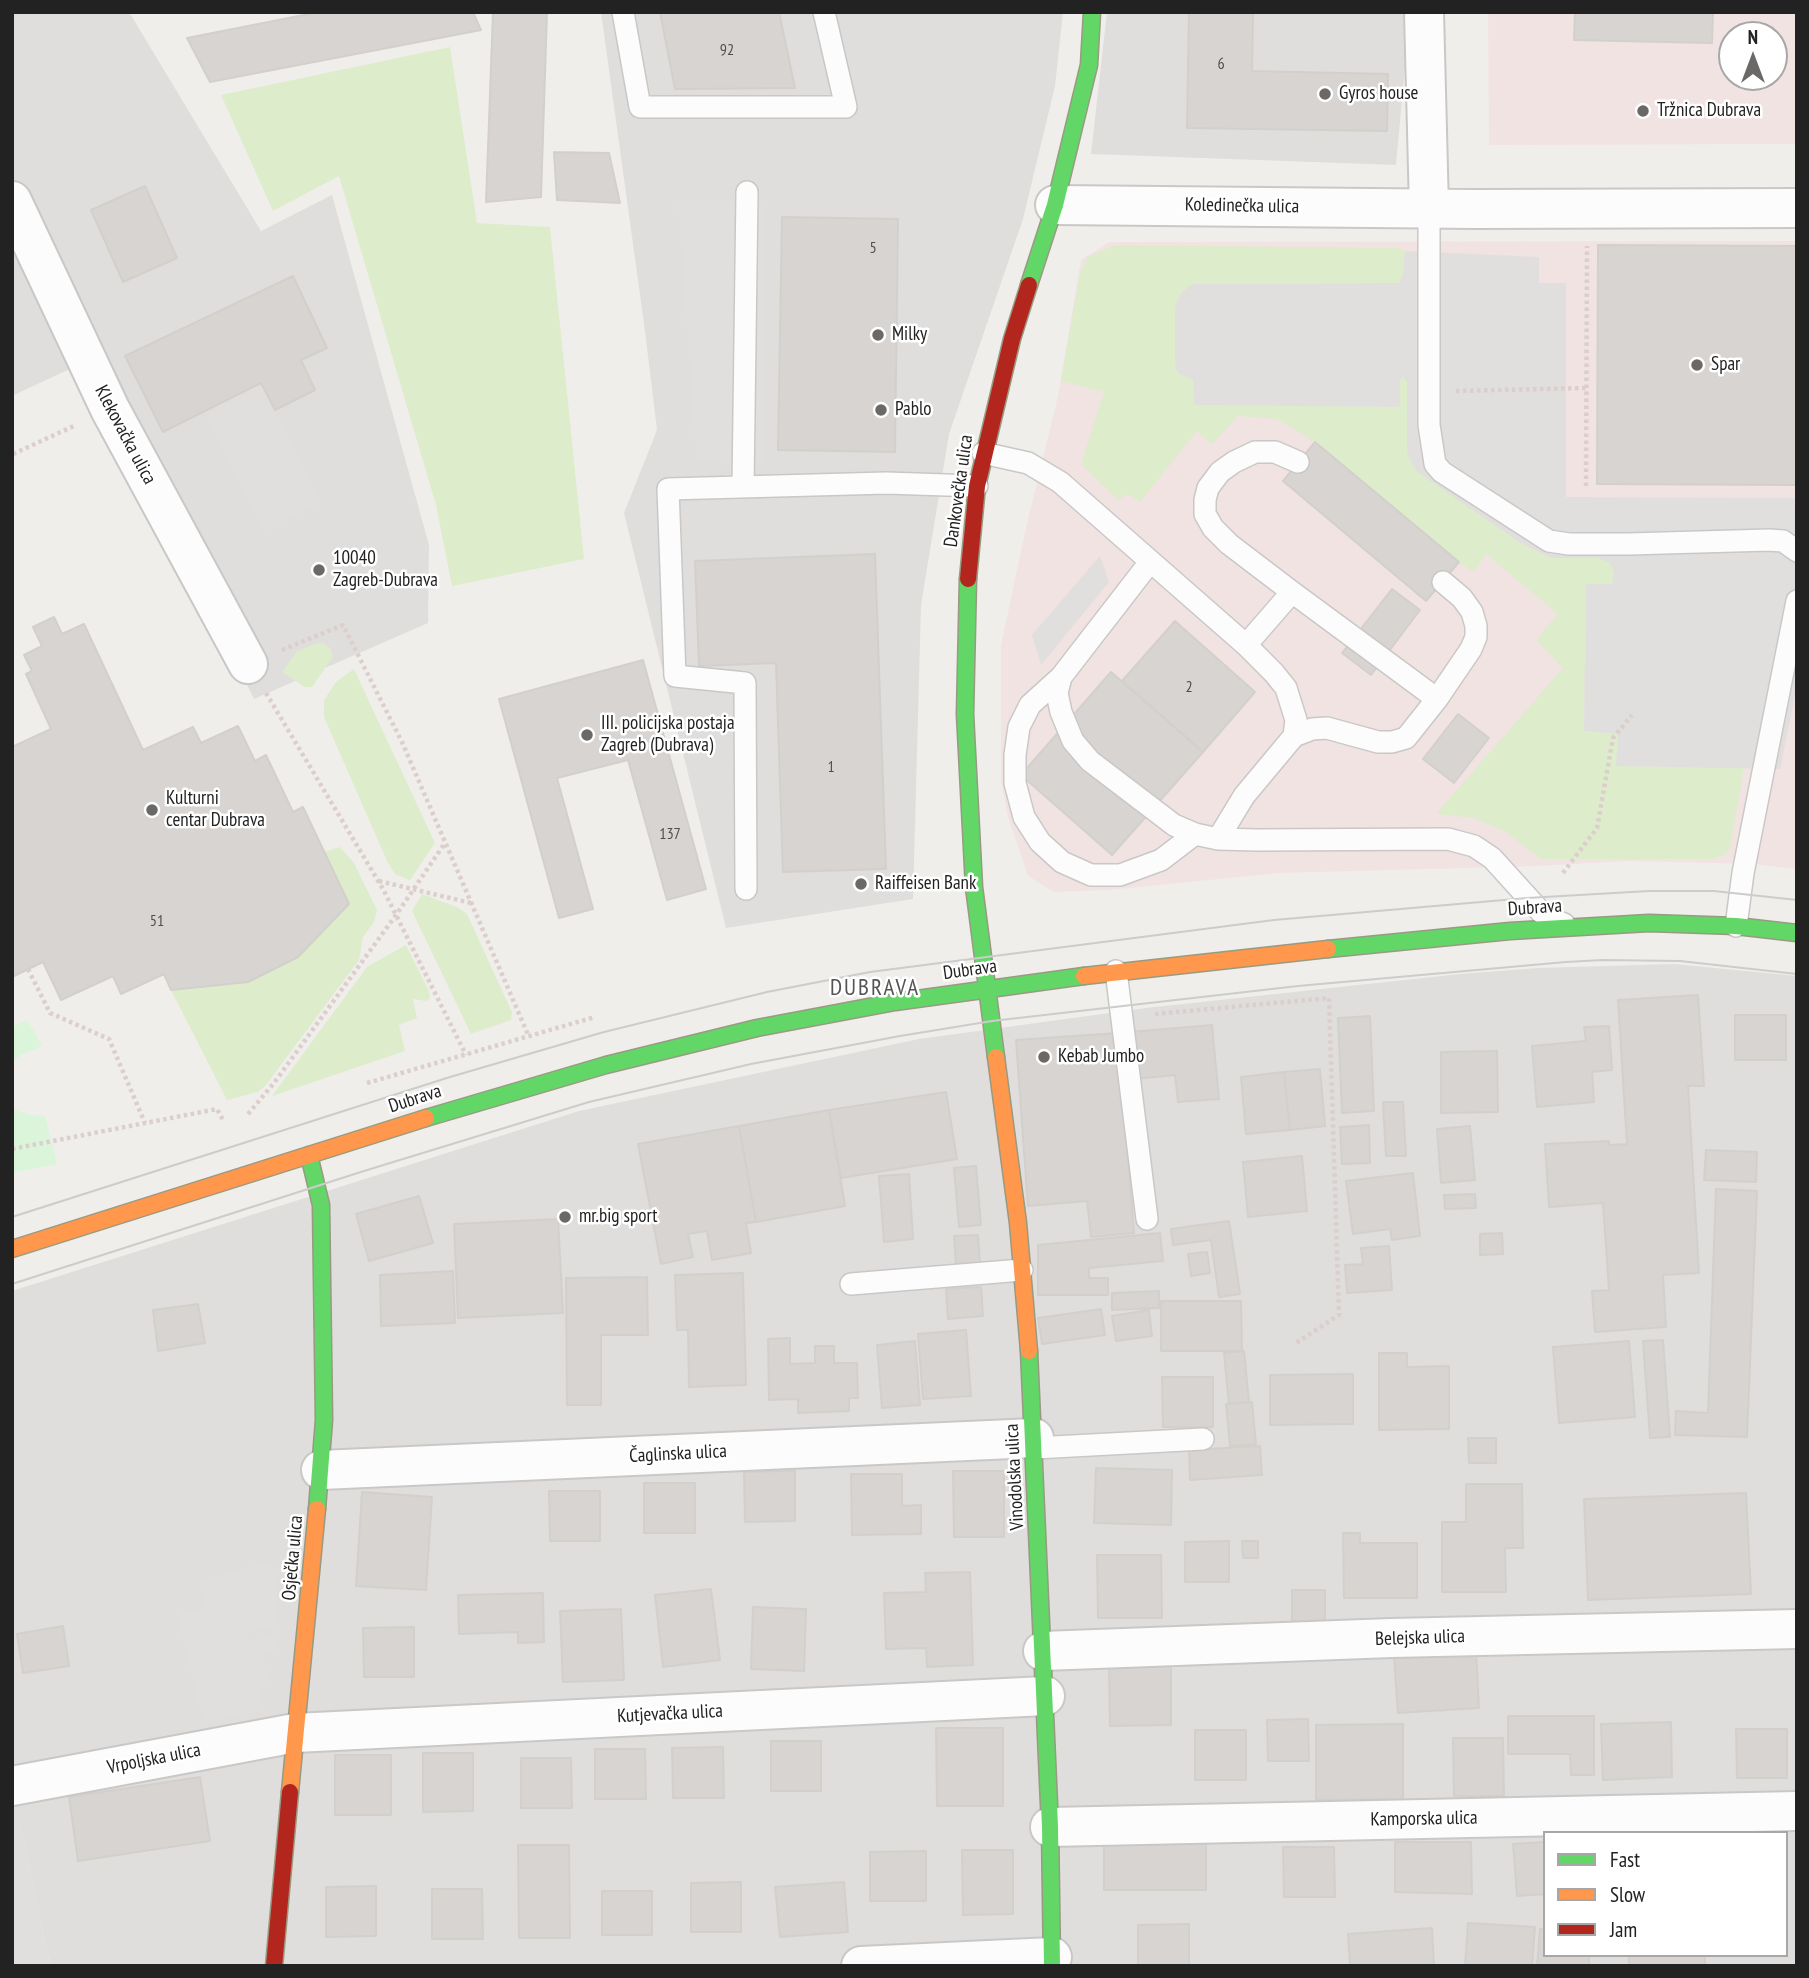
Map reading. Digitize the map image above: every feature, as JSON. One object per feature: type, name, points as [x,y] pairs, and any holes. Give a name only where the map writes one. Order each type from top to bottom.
[{"type":"main road","name":"Dankovečka ulica","points":[[987,988],[974,887],[965,714],[968,583],[977,486],[1012,339],[1055,205],[1089,65],[1091,12]]},
{"type":"main road","name":"Dubrava","points":[[12,1249],[492,1097],[675,1047],[821,1015],[987,988],[1116,971],[1569,926],[1649,923],[1736,926],[1797,933]]},
{"type":"main road","name":"Vinodolska ulica","points":[[987,988],[1022,1270],[1034,1443],[1050,1827],[1052,1962]]},
{"type":"main road","name":"Osječka ulica","points":[[274,1966],[295,1733],[313,1578],[324,1420],[321,1205],[309,1155]]},
{"type":"street","points":[[1424,12],[1429,209]]},
{"type":"street","name":"Koledinečka ulica","points":[[1055,205],[1429,209],[1797,208]]},
{"type":"street","name":"Klekovačka ulica","points":[[14,208],[110,409],[248,664]]},
{"type":"street","name":"Čaglinska ulica","points":[[321,1470],[1034,1443]]},
{"type":"street","name":"Belejska ulica","points":[[1043,1651],[1797,1629]]},
{"type":"street","name":"Kutjevačka ulica","points":[[295,1733],[1045,1696]]},
{"type":"street","name":"Vrpoljska ulica","points":[[12,1786],[295,1733]]},
{"type":"street","name":"Kamporska ulica","points":[[1050,1827],[1797,1811]]},
{"type":"street","points":[[861,1966],[1052,1962]]},
{"type":"lane","points":[[622,12],[640,107],[846,107],[824,12]]},
{"type":"lane","points":[[743,487],[747,192]]},
{"type":"lane","points":[[1429,209],[1429,425],[1435,464],[1442,472],[1549,541],[1569,544],[1783,541],[1797,551]]},
{"type":"lane","points":[[1298,462],[1275,452],[1255,452],[1220,472],[1208,488],[1205,500],[1205,514],[1213,528],[1229,544],[1437,699]]},
{"type":"lane","points":[[983,453],[1028,463],[1045,472],[1246,645],[1286,688],[1296,720],[1294,736]]},
{"type":"lane","points":[[746,889],[745,683],[675,676],[668,489],[886,483],[977,486]]},
{"type":"lane","points":[[1150,562],[1061,677],[1030,705],[1019,727],[1014,755],[1015,783],[1024,817],[1040,842],[1062,862],[1091,875],[1120,875],[1160,860],[1195,834]]},
{"type":"lane","points":[[1218,839],[1244,796],[1294,736],[1312,729],[1327,728],[1377,742],[1406,738],[1437,699],[1471,649],[1476,637],[1472,612],[1462,598],[1443,583]]},
{"type":"lane","points":[[1246,645],[1292,592]]},
{"type":"lane","points":[[1736,926],[1743,873],[1797,601]]},
{"type":"lane","points":[[1061,677],[1057,693],[1060,712],[1073,741],[1090,761],[1174,825],[1195,834],[1218,839],[1448,839],[1474,846],[1492,858],[1541,912],[1552,920],[1569,926]]},
{"type":"lane","points":[[1116,971],[1147,1219]]},
{"type":"lane","points":[[851,1284],[1022,1270]]},
{"type":"lane","points":[[1034,1443],[1203,1440]]},
{"type":"path","points":[[1586,486],[1587,234]]},
{"type":"path","points":[[1452,391],[1586,388]]},
{"type":"path","points":[[13,454],[110,409]]},
{"type":"path","points":[[466,1055],[378,881],[248,664],[343,625],[402,742],[529,1037]]},
{"type":"path","points":[[1563,873],[1597,828],[1613,738],[1632,715]]},
{"type":"path","points":[[248,1114],[274,1083],[396,915],[445,842]]},
{"type":"path","points":[[378,881],[471,903]]},
{"type":"path","points":[[28,969],[50,1013],[109,1039],[145,1123]]},
{"type":"path","points":[[1155,1014],[1329,998],[1339,1315],[1296,1343]]},
{"type":"path","points":[[367,1083],[595,1017]]},
{"type":"path","points":[[12,1149],[217,1109],[224,1122]]},
{"type":"shaded area","points":[[12,12],[129,12],[261,231],[332,195],[429,545],[428,623],[254,699],[89,360],[12,396]]},
{"type":"shaded area","points":[[601,12],[1063,12],[1055,86],[1023,219],[949,434],[921,605],[913,899],[726,928],[624,513],[657,430]]},
{"type":"shaded area","points":[[1107,12],[1410,12],[1396,165],[1091,154]]},
{"type":"shaded area","name":"Tržnica Dubrava","points":[[1488,12],[1797,12],[1797,144],[1489,145]]},
{"type":"shaded area","points":[[678,201],[766,202],[766,464],[697,461]]},
{"type":"shaded area","points":[[1797,241],[1797,869],[1753,864],[1628,861],[1279,873],[1109,890],[1054,892],[1028,876],[1008,817],[1001,781],[1001,645],[1058,396],[1081,260],[1109,242]]},
{"type":"shaded area","points":[[1405,251],[1539,257],[1539,283],[1566,283],[1566,497],[1797,498],[1797,686],[1780,769],[1616,766],[1618,734],[1584,731],[1586,584],[1612,584],[1614,573],[1609,562],[1597,558],[1551,558],[1519,542],[1416,471],[1407,453],[1407,382],[1403,377],[1400,380],[1400,407],[1194,405],[1193,380],[1178,373],[1175,365],[1175,306],[1181,293],[1192,284],[1399,283]]},
{"type":"shaded area","points":[[261,383],[321,503],[264,532],[204,411]]},
{"type":"shaded area","points":[[1100,556],[1109,582],[1041,665],[1032,635]]},
{"type":"shaded area","points":[[1674,964],[1797,976],[1797,1966],[50,1966],[16,1803],[12,1803],[12,1291],[579,1111],[919,1039],[1146,1008],[1538,968]]},
{"type":"shaded area","points":[[271,1562],[277,1586],[275,1628],[254,1629],[246,1636],[247,1641],[273,1635],[276,1651],[262,1654],[269,1683],[258,1686],[263,1709],[203,1722],[178,1615],[204,1609],[198,1581]]},
{"type":"shaded area","points":[[16,1802],[50,1966],[12,1966],[12,1803]]},
{"type":"green space","points":[[450,47],[477,223],[550,227],[584,559],[452,586],[436,505],[339,176],[273,211],[221,95]]},
{"type":"green space","points":[[1115,245],[1397,248],[1405,251],[1399,283],[1191,284],[1175,306],[1175,365],[1178,373],[1193,380],[1400,406],[1400,380],[1403,377],[1407,382],[1407,453],[1416,471],[1519,542],[1551,558],[1597,558],[1609,562],[1614,573],[1612,584],[1586,585],[1584,731],[1748,743],[1730,849],[1724,855],[1713,859],[1541,859],[1506,832],[1474,818],[1436,814],[1563,668],[1536,640],[1558,614],[1486,554],[1474,572],[1459,562],[1315,442],[1277,419],[1238,416],[1212,444],[1197,431],[1140,502],[1127,494],[1118,500],[1081,464],[1104,392],[1061,381],[1080,273],[1088,257]]},
{"type":"green space","points":[[324,643],[331,649],[333,657],[312,687],[304,687],[282,672],[297,651]]},
{"type":"green space","points":[[354,669],[435,843],[410,880],[395,874],[387,861],[324,717],[324,700],[336,682]]},
{"type":"green space","points":[[340,847],[354,863],[377,910],[374,922],[363,937],[359,960],[266,1085],[258,1092],[227,1100],[171,990],[298,957],[349,905],[324,852]]},
{"type":"green space","points":[[422,894],[459,908],[467,914],[512,1012],[511,1020],[471,1034],[412,911]]},
{"type":"green space","points":[[406,945],[430,998],[426,1001],[413,999],[417,1018],[399,1025],[405,1051],[272,1096],[367,967]]},
{"type":"green space","points":[[27,1020],[43,1046],[22,1054],[12,1062],[12,1027]]},
{"type":"green space","points":[[12,1109],[45,1116],[57,1164],[12,1173]]},
{"type":"building","points":[[319,12],[473,12],[481,30],[210,82],[187,38]]},
{"type":"building","points":[[493,12],[547,12],[541,197],[486,202]]},
{"type":"building","points":[[660,12],[779,12],[795,88],[675,89]]},
{"type":"building","points":[[1189,12],[1253,12],[1252,71],[1388,74],[1387,131],[1187,128]]},
{"type":"building","points":[[1575,12],[1713,12],[1712,43],[1574,40]]},
{"type":"building","points":[[554,152],[609,153],[620,203],[557,200]]},
{"type":"building","points":[[145,186],[177,258],[123,282],[91,210]]},
{"type":"building","points":[[782,217],[898,219],[895,452],[778,450]]},
{"type":"building","name":"Spar","points":[[1598,245],[1797,246],[1797,485],[1597,484]]},
{"type":"building","points":[[293,276],[327,348],[301,360],[315,390],[275,410],[261,383],[163,432],[125,356]]},
{"type":"building","points":[[1315,442],[1459,562],[1426,601],[1283,481]]},
{"type":"building","points":[[875,554],[886,869],[783,872],[776,663],[699,666],[695,561]]},
{"type":"building","points":[[1392,589],[1420,610],[1371,675],[1342,653]]},
{"type":"building","name":"Kulturni centar Dubrava","points":[[54,617],[62,634],[84,624],[143,750],[193,727],[201,743],[238,726],[255,761],[266,755],[293,812],[303,807],[349,904],[298,957],[248,982],[171,990],[164,974],[121,994],[113,976],[61,1000],[43,962],[12,977],[12,747],[51,729],[26,674],[32,671],[24,655],[42,646],[33,627]]},
{"type":"building","points":[[1175,621],[1255,692],[1203,752],[1122,681]]},
{"type":"building","points":[[643,660],[706,889],[667,900],[628,760],[557,778],[593,909],[559,918],[499,699]]},
{"type":"building","points":[[1111,672],[1203,752],[1112,855],[1021,775]]},
{"type":"building","points":[[1458,714],[1489,738],[1454,783],[1423,759]]},
{"type":"building","points":[[1698,995],[1704,1086],[1688,1086],[1699,1273],[1663,1275],[1666,1327],[1595,1332],[1592,1291],[1609,1290],[1603,1203],[1549,1207],[1545,1144],[1609,1141],[1609,1145],[1627,1144],[1618,1000]]},
{"type":"building","points":[[1735,1015],[1786,1015],[1786,1060],[1735,1060]]},
{"type":"building","points":[[1370,1016],[1374,1111],[1342,1113],[1338,1018]]},
{"type":"building","points":[[1212,1025],[1219,1099],[1178,1102],[1175,1075],[1135,1079],[1130,1032]]},
{"type":"building","points":[[1609,1026],[1612,1070],[1592,1072],[1594,1102],[1537,1107],[1532,1046],[1586,1041],[1584,1027]]},
{"type":"building","points":[[1118,1033],[1134,1233],[1091,1237],[1087,1201],[1028,1206],[1016,1040]]},
{"type":"building","points":[[1497,1051],[1498,1112],[1441,1113],[1441,1052]]},
{"type":"building","points":[[1320,1069],[1325,1126],[1290,1130],[1284,1072]]},
{"type":"building","points":[[1284,1072],[1290,1130],[1246,1134],[1241,1077]]},
{"type":"building","points":[[946,1092],[957,1159],[841,1178],[829,1110]]},
{"type":"building","points":[[1383,1102],[1403,1102],[1406,1156],[1386,1156]]},
{"type":"building","points":[[829,1110],[845,1206],[756,1222],[739,1126]]},
{"type":"building","points":[[1369,1125],[1370,1163],[1342,1164],[1340,1127]]},
{"type":"building","points":[[739,1126],[756,1222],[746,1223],[751,1253],[712,1260],[707,1231],[688,1234],[693,1257],[661,1264],[638,1144]]},
{"type":"building","points":[[1470,1126],[1475,1180],[1441,1183],[1437,1129]]},
{"type":"building","points":[[1706,1150],[1757,1152],[1756,1182],[1704,1180]]},
{"type":"building","points":[[1302,1156],[1307,1211],[1248,1217],[1243,1162]]},
{"type":"building","points":[[976,1166],[981,1225],[959,1227],[954,1168]]},
{"type":"building","points":[[1413,1173],[1420,1236],[1392,1240],[1390,1229],[1353,1234],[1346,1181]]},
{"type":"building","points":[[909,1174],[913,1239],[884,1242],[879,1176]]},
{"type":"building","points":[[1716,1189],[1757,1191],[1747,1437],[1675,1435],[1676,1411],[1708,1413]]},
{"type":"building","points":[[1475,1194],[1476,1208],[1445,1209],[1444,1195]]},
{"type":"building","points":[[419,1196],[433,1243],[369,1261],[356,1214]]},
{"type":"building","points":[[558,1219],[563,1313],[458,1318],[454,1224]]},
{"type":"building","points":[[1229,1221],[1240,1294],[1219,1297],[1211,1240],[1173,1245],[1171,1229]]},
{"type":"building","points":[[1160,1233],[1163,1261],[1089,1268],[1089,1278],[1108,1278],[1108,1295],[1038,1295],[1038,1245]]},
{"type":"building","points":[[1502,1233],[1503,1254],[1480,1255],[1480,1234]]},
{"type":"building","points":[[978,1235],[980,1263],[956,1264],[954,1236]]},
{"type":"building","points":[[1389,1246],[1392,1290],[1347,1293],[1345,1265],[1363,1264],[1361,1248]]},
{"type":"building","points":[[1207,1252],[1210,1273],[1191,1276],[1188,1254]]},
{"type":"building","points":[[453,1271],[455,1323],[381,1326],[380,1275]]},
{"type":"building","points":[[743,1273],[746,1385],[689,1387],[688,1330],[677,1330],[675,1275]]},
{"type":"building","points":[[647,1277],[648,1335],[601,1335],[601,1405],[567,1405],[566,1278]]},
{"type":"building","points":[[981,1287],[983,1316],[948,1319],[946,1289]]},
{"type":"building","points":[[1159,1291],[1159,1308],[1112,1310],[1112,1293]]},
{"type":"building","points":[[1161,1301],[1241,1301],[1242,1351],[1161,1351]]},
{"type":"building","points":[[198,1304],[205,1343],[158,1351],[153,1310]]},
{"type":"building","points":[[1101,1309],[1105,1335],[1042,1344],[1038,1318]]},
{"type":"building","points":[[1149,1310],[1152,1336],[1116,1341],[1112,1316]]},
{"type":"building","points":[[966,1330],[971,1396],[923,1399],[918,1334]]},
{"type":"building","points":[[790,1338],[790,1364],[815,1363],[815,1346],[834,1346],[834,1363],[857,1363],[858,1398],[849,1398],[849,1411],[798,1413],[798,1399],[769,1400],[768,1339]]},
{"type":"building","points":[[1663,1340],[1670,1437],[1650,1438],[1643,1341]]},
{"type":"building","points":[[915,1341],[920,1405],[882,1408],[877,1345]]},
{"type":"building","points":[[1629,1341],[1635,1417],[1559,1423],[1553,1347]]},
{"type":"building","points":[[1244,1351],[1249,1402],[1229,1404],[1224,1353]]},
{"type":"building","points":[[1379,1353],[1407,1353],[1407,1367],[1449,1366],[1449,1429],[1379,1430]]},
{"type":"building","points":[[1353,1374],[1353,1424],[1270,1425],[1270,1375]]},
{"type":"building","points":[[1162,1377],[1213,1377],[1213,1427],[1163,1427]]},
{"type":"building","points":[[1252,1402],[1256,1444],[1230,1446],[1226,1404]]},
{"type":"building","points":[[1468,1438],[1496,1438],[1496,1463],[1469,1463]]},
{"type":"building","points":[[1260,1446],[1262,1475],[1190,1480],[1189,1450]]},
{"type":"building","points":[[1096,1468],[1172,1470],[1171,1525],[1094,1523]]},
{"type":"building","points":[[795,1471],[795,1521],[745,1522],[744,1472]]},
{"type":"building","points":[[953,1471],[1004,1471],[1004,1537],[954,1537]]},
{"type":"building","points":[[851,1474],[902,1474],[902,1506],[921,1505],[921,1534],[852,1535]]},
{"type":"building","points":[[644,1483],[695,1483],[695,1533],[644,1533]]},
{"type":"building","points":[[1466,1484],[1522,1484],[1523,1548],[1505,1548],[1506,1592],[1442,1592],[1442,1522],[1466,1522]]},
{"type":"building","points":[[549,1491],[600,1491],[600,1541],[550,1541]]},
{"type":"building","points":[[362,1492],[432,1497],[426,1590],[356,1586]]},
{"type":"building","points":[[1746,1493],[1751,1594],[1588,1600],[1584,1499]]},
{"type":"building","points":[[1343,1533],[1360,1533],[1360,1543],[1417,1543],[1417,1598],[1344,1598]]},
{"type":"building","points":[[1229,1541],[1229,1582],[1185,1582],[1185,1542]]},
{"type":"building","points":[[1242,1541],[1258,1541],[1258,1558],[1243,1558]]},
{"type":"building","points":[[1097,1555],[1161,1555],[1162,1618],[1098,1618]]},
{"type":"building","points":[[970,1572],[973,1665],[927,1667],[926,1648],[886,1649],[884,1593],[926,1592],[925,1573]]},
{"type":"building","points":[[711,1589],[720,1660],[663,1667],[655,1595]]},
{"type":"building","points":[[1292,1590],[1325,1590],[1325,1629],[1292,1629]]},
{"type":"building","points":[[543,1593],[544,1642],[518,1643],[518,1632],[459,1634],[458,1595]]},
{"type":"building","points":[[753,1607],[806,1609],[804,1671],[751,1669]]},
{"type":"building","points":[[621,1609],[624,1680],[563,1682],[560,1611]]},
{"type":"building","points":[[63,1626],[69,1666],[23,1673],[17,1634]]},
{"type":"building","points":[[414,1627],[414,1677],[364,1677],[363,1628]]},
{"type":"building","points":[[1476,1652],[1479,1708],[1398,1713],[1394,1657]]},
{"type":"building","points":[[1109,1665],[1171,1665],[1171,1725],[1110,1726]]},
{"type":"building","points":[[1508,1716],[1594,1716],[1594,1775],[1571,1775],[1570,1754],[1508,1754]]},
{"type":"building","points":[[1308,1719],[1309,1761],[1268,1761],[1267,1720]]},
{"type":"building","points":[[1671,1722],[1672,1777],[1603,1780],[1601,1724]]},
{"type":"building","points":[[1403,1724],[1403,1799],[1316,1800],[1316,1725]]},
{"type":"building","points":[[936,1728],[1003,1728],[1003,1806],[937,1806]]},
{"type":"building","points":[[1736,1729],[1787,1729],[1787,1778],[1737,1778]]},
{"type":"building","points":[[1195,1730],[1246,1730],[1246,1780],[1195,1780]]},
{"type":"building","points":[[1453,1738],[1503,1738],[1504,1796],[1454,1796]]},
{"type":"building","points":[[771,1741],[821,1741],[821,1791],[771,1791]]},
{"type":"building","points":[[723,1747],[724,1798],[673,1798],[672,1748]]},
{"type":"building","points":[[595,1749],[645,1749],[646,1799],[595,1799]]},
{"type":"building","points":[[423,1753],[473,1753],[473,1811],[423,1812]]},
{"type":"building","points":[[335,1755],[391,1755],[391,1815],[335,1815]]},
{"type":"building","points":[[521,1758],[571,1758],[572,1808],[521,1808]]},
{"type":"building","points":[[200,1777],[210,1841],[78,1861],[69,1797]]},
{"type":"building","points":[[1206,1840],[1206,1890],[1104,1890],[1104,1841]]},
{"type":"building","points":[[1395,1842],[1471,1842],[1472,1894],[1395,1892]]},
{"type":"building","points":[[1543,1842],[1543,1894],[1517,1896],[1513,1844]]},
{"type":"building","points":[[518,1845],[569,1845],[570,1938],[519,1938]]},
{"type":"building","points":[[1283,1847],[1334,1847],[1335,1897],[1284,1897]]},
{"type":"building","points":[[962,1850],[1013,1850],[1013,1914],[963,1915]]},
{"type":"building","points":[[926,1851],[926,1901],[870,1901],[870,1852]]},
{"type":"building","points":[[741,1882],[741,1932],[691,1932],[691,1883]]},
{"type":"building","points":[[844,1882],[848,1932],[780,1937],[775,1887]]},
{"type":"building","points":[[376,1886],[376,1936],[326,1937],[326,1887]]},
{"type":"building","points":[[432,1889],[482,1889],[483,1939],[432,1939]]},
{"type":"building","points":[[602,1891],[652,1891],[652,1935],[602,1935]]},
{"type":"building","points":[[1468,1923],[1535,1927],[1532,1966],[1465,1966]]},
{"type":"building","points":[[1189,1924],[1189,1966],[1138,1966],[1138,1925]]},
{"type":"building","points":[[1432,1928],[1434,1966],[1350,1966],[1348,1934]]},
{"type":"building","points":[[1540,1929],[1543,1929],[1543,1957],[1589,1957],[1589,1966],[1537,1966]]},
{"type":"building","points":[[1629,1957],[1705,1957],[1705,1966],[1629,1966]]},
{"type":"tram line","points":[[12,1217],[450,1077],[604,1032],[767,992],[870,972],[1274,920],[1527,898],[1649,891],[1714,891],[1797,900]]},
{"type":"tram line","points":[[12,1284],[589,1102],[751,1064],[900,1036],[992,1021],[1298,986],[1566,962],[1680,961],[1797,974]]},
{"type":"traffic: fast","points":[[1029,285],[1055,205],[1089,65],[1092,12]]},
{"type":"traffic: fast","points":[[968,579],[965,714],[974,887],[996,1057]]},
{"type":"traffic: fast","points":[[1328,949],[1510,931],[1649,923],[1736,926],[1797,933]]},
{"type":"traffic: fast","points":[[426,1118],[606,1065],[757,1028],[895,1002],[1084,976]]},
{"type":"traffic: fast","points":[[309,1155],[321,1205],[324,1420],[317,1509]]},
{"type":"traffic: fast","points":[[1029,1351],[1050,1827],[1052,1966]]},
{"type":"traffic: slow","points":[[1084,976],[1328,949]]},
{"type":"traffic: slow","points":[[996,1057],[1018,1223],[1029,1351]]},
{"type":"traffic: slow","points":[[12,1249],[426,1118]]},
{"type":"traffic: slow","points":[[290,1792],[317,1509]]},
{"type":"traffic: jam","points":[[968,579],[977,486],[1012,339],[1029,285]]},
{"type":"traffic: jam","points":[[274,1966],[290,1792]]},
{"type":"place","name":"Gyros house","points":[[1325,94]]},
{"type":"place","name":"Tržnica Dubrava","points":[[1643,111]]},
{"type":"place","name":"Milky","points":[[878,335]]},
{"type":"place","name":"Spar","points":[[1697,365]]},
{"type":"place","name":"Pablo","points":[[881,410]]},
{"type":"place","name":"10040 Zagreb-Dubrava","points":[[319,570]]},
{"type":"place","name":"III. policijska postaja Zagreb (Dubrava)","points":[[587,735]]},
{"type":"place","name":"Kulturni centar Dubrava","points":[[152,810]]},
{"type":"place","name":"Raiffeisen Bank","points":[[861,884]]},
{"type":"place","name":"Kebab Jumbo","points":[[1044,1057]]},
{"type":"place","name":"mr.big sport","points":[[565,1217]]},
{"type":"district","name":"DUBRAVA","points":[[875,988]]}]
